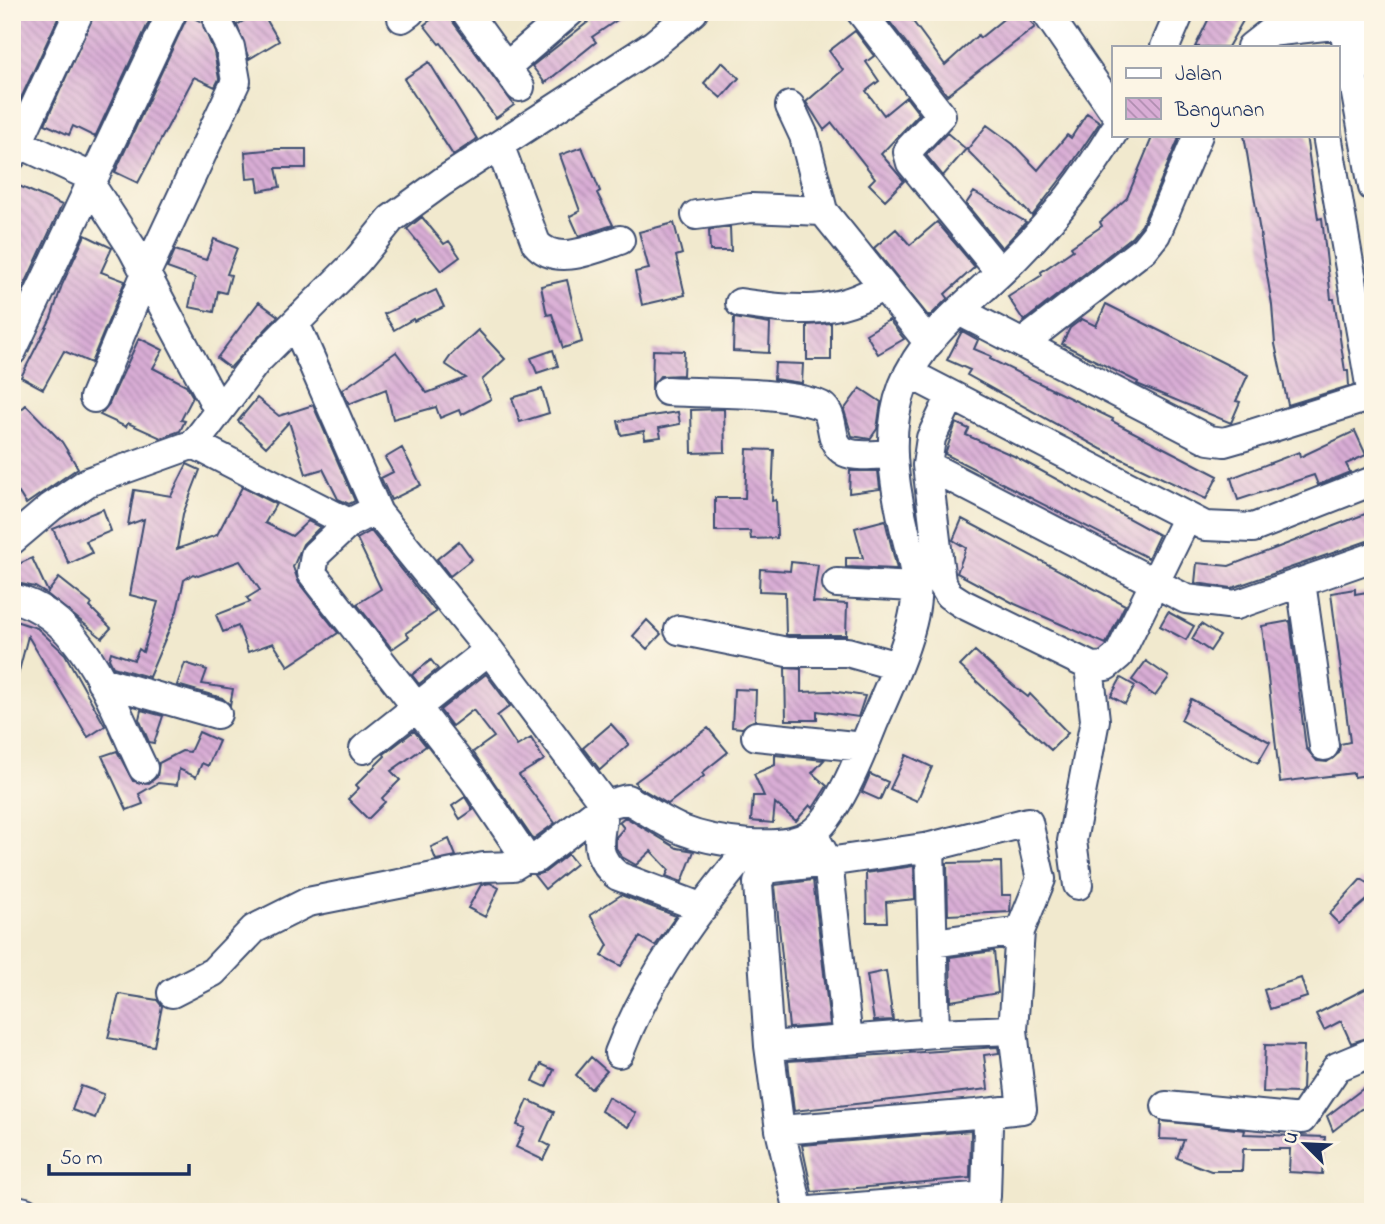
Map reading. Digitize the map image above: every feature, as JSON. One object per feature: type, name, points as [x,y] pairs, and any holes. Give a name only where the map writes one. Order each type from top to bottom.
[{"type":"street","points":[[79,12],[14,147],[83,173],[146,273],[219,411]]},
{"type":"street","points":[[12,351],[172,12]]},
{"type":"street","points":[[466,12],[513,77],[570,12]]},
{"type":"street","points":[[12,540],[51,507],[88,482],[194,444],[256,362],[357,261],[391,219],[442,182],[500,147],[653,45],[693,12]]},
{"type":"street","points":[[861,12],[941,115],[910,148],[908,152],[911,163],[1000,272]]},
{"type":"street","points":[[1046,12],[1112,108]]},
{"type":"street","points":[[1165,46],[1180,12]]},
{"type":"street","points":[[94,398],[146,273],[236,80],[222,16]]},
{"type":"street","points":[[1252,46],[1270,32],[1310,36],[1348,16]]},
{"type":"street","points":[[1348,16],[1373,65]]},
{"type":"street","points":[[1348,16],[1373,187]]},
{"type":"street","points":[[790,106],[804,136],[823,211],[929,343]]},
{"type":"street","points":[[172,993],[214,972],[254,929],[308,902],[484,867],[513,866],[526,858],[535,859],[605,805],[627,799],[683,831],[752,845],[796,840],[812,833],[838,800],[864,747],[897,666],[916,600],[898,501],[893,454],[895,412],[903,385],[929,343],[957,310],[1000,272],[1079,187],[1112,134]]},
{"type":"street","points":[[1023,343],[1144,249],[1156,234],[1198,136]]},
{"type":"street","points":[[965,314],[1209,440],[1224,442],[1372,396],[1327,136]]},
{"type":"street","points":[[500,147],[536,243],[545,254],[557,257],[620,240]]},
{"type":"street","points":[[695,215],[751,208],[823,211]]},
{"type":"street","points":[[740,303],[786,310],[821,310],[858,302],[883,286]]},
{"type":"street","points":[[295,323],[378,513],[489,650],[605,805],[597,848],[610,869],[618,876],[703,908]]},
{"type":"street","points":[[918,378],[1205,526],[1253,528],[1372,486]]},
{"type":"street","points":[[667,391],[786,398],[820,404],[829,412],[836,444],[844,451],[893,454]]},
{"type":"street","points":[[951,396],[931,438],[927,465],[936,560],[941,582],[949,595],[1089,666],[1106,666],[1119,655],[1187,517]]},
{"type":"street","points":[[194,444],[349,523]]},
{"type":"street","points":[[927,465],[1186,599],[1236,605],[1373,557]]},
{"type":"street","points":[[378,513],[349,523],[315,555],[310,569],[474,781],[526,858]]},
{"type":"street","points":[[1301,582],[1324,746]]},
{"type":"street","points":[[837,583],[915,587]]},
{"type":"street","points":[[12,598],[56,617],[92,664],[143,768]]},
{"type":"street","points":[[680,630],[787,652],[847,652],[897,666]]},
{"type":"street","points":[[364,749],[417,710],[489,650]]},
{"type":"street","points":[[1078,885],[1072,841],[1095,720],[1089,666]]},
{"type":"street","points":[[101,681],[218,714]]},
{"type":"street","points":[[756,736],[864,747]]},
{"type":"street","points":[[780,1130],[1022,1109],[1013,1030],[1020,931],[1041,879],[1028,822],[930,847],[764,869],[758,883],[769,1046],[780,1130],[799,1212],[985,1204],[988,1126],[984,1117],[976,1114]]},
{"type":"street","points":[[812,833],[828,862],[848,1040]]},
{"type":"street","points":[[619,1053],[637,1005],[703,908],[752,845]]},
{"type":"street","points":[[930,847],[936,1033]]},
{"type":"street","points":[[933,943],[1020,931]]},
{"type":"street","points":[[769,1046],[1013,1030]]},
{"type":"street","points":[[1166,1106],[1302,1119],[1337,1067],[1373,1052]]},
{"type":"street","points":[[12,1209],[25,1212]]},
{"type":"building","points":[[12,12],[61,12],[15,111],[12,110]]},
{"type":"building","points":[[95,12],[153,13],[95,137],[73,126],[69,135],[45,124]]},
{"type":"building","points":[[262,12],[279,41],[249,59],[237,25]]},
{"type":"building","points":[[441,12],[450,12],[453,22],[514,105],[496,118],[441,43],[439,44],[424,25]]},
{"type":"building","points":[[594,12],[629,12],[592,37],[596,42],[545,83],[532,66],[588,22],[585,18]]},
{"type":"building","points":[[882,12],[906,12],[945,65],[978,35],[980,38],[1012,12],[1023,12],[1035,27],[947,95]]},
{"type":"building","points":[[1212,12],[1248,12],[1229,46],[1195,46]]},
{"type":"building","points":[[188,15],[202,22],[214,52],[219,79],[215,87],[194,77],[138,183],[115,172]]},
{"type":"building","points":[[855,31],[874,56],[866,62],[879,81],[866,91],[884,115],[906,97],[919,114],[881,154],[904,181],[885,200],[869,184],[875,178],[832,123],[824,130],[806,102],[843,70],[829,51]]},
{"type":"building","points":[[429,62],[477,139],[453,155],[404,79]]},
{"type":"building","points":[[722,62],[739,78],[721,98],[704,83]]},
{"type":"building","points":[[1087,113],[1100,122],[1032,216],[967,150],[987,125],[1013,144],[1038,170],[1067,135],[1071,138]]},
{"type":"building","points":[[947,133],[966,149],[943,176],[926,155]]},
{"type":"building","points":[[1153,136],[1179,138],[1142,225],[1132,237],[1024,321],[1008,297],[1042,275],[1041,272],[1073,250],[1071,247],[1102,226],[1100,222],[1127,198]]},
{"type":"building","points":[[1244,136],[1306,136],[1318,219],[1322,218],[1331,299],[1334,299],[1349,386],[1288,405],[1275,344],[1272,305]]},
{"type":"building","points":[[582,147],[600,191],[597,193],[613,225],[579,236],[570,216],[580,211],[560,155]]},
{"type":"building","points":[[306,149],[306,168],[276,168],[280,187],[259,191],[257,178],[247,179],[245,152]]},
{"type":"building","points":[[19,186],[62,205],[12,312],[12,200]]},
{"type":"building","points":[[974,192],[1026,222],[1002,248],[966,204]]},
{"type":"building","points":[[422,217],[444,244],[449,241],[460,257],[441,271],[407,229]]},
{"type":"building","points":[[937,222],[975,267],[945,294],[948,298],[929,317],[874,248],[896,229],[910,245]]},
{"type":"building","points":[[674,223],[682,254],[676,256],[685,295],[642,305],[635,272],[649,269],[639,232]]},
{"type":"building","points":[[730,227],[731,251],[710,251],[709,230]]},
{"type":"building","points":[[85,235],[112,248],[101,272],[125,281],[91,363],[64,351],[43,389],[21,377],[51,318],[62,285]]},
{"type":"building","points":[[214,239],[237,248],[227,274],[231,275],[226,293],[218,291],[214,312],[189,307],[195,278],[167,268],[175,250],[206,260]]},
{"type":"building","points":[[567,280],[582,342],[563,348],[552,314],[547,315],[541,286]]},
{"type":"building","points":[[436,290],[444,307],[394,330],[384,314]]},
{"type":"building","points":[[259,302],[278,316],[230,368],[217,358]]},
{"type":"building","points":[[1106,304],[1248,375],[1236,401],[1240,402],[1231,423],[1137,384],[1138,382],[1062,344],[1070,328],[1082,319],[1096,326]]},
{"type":"building","points":[[734,318],[770,324],[769,353],[733,351]]},
{"type":"building","points":[[889,320],[904,339],[878,354],[866,334]]},
{"type":"building","points":[[831,323],[831,360],[807,360],[807,325]]},
{"type":"building","points":[[478,330],[505,359],[482,380],[491,399],[461,415],[459,410],[440,418],[436,407],[393,419],[386,389],[349,404],[342,390],[396,352],[427,393],[466,378],[445,364]]},
{"type":"building","points":[[962,331],[978,340],[974,349],[991,356],[990,359],[1113,419],[1112,421],[1218,476],[1206,499],[1101,449],[967,375],[970,370],[947,360]]},
{"type":"building","points":[[139,338],[163,350],[153,368],[186,385],[193,397],[181,420],[185,421],[180,431],[161,438],[128,423],[126,427],[100,415],[109,404]]},
{"type":"building","points":[[553,350],[558,366],[537,373],[531,358]]},
{"type":"building","points":[[653,350],[684,351],[683,375],[660,376],[652,386]]},
{"type":"building","points":[[775,363],[803,364],[802,383],[774,379]]},
{"type":"building","points":[[860,388],[881,402],[877,429],[870,439],[852,436],[844,410]]},
{"type":"building","points":[[542,389],[549,413],[520,422],[512,398]]},
{"type":"building","points":[[257,398],[279,416],[313,405],[355,501],[349,504],[338,499],[323,469],[306,474],[289,422],[266,447],[238,421]]},
{"type":"building","points":[[26,405],[62,442],[78,468],[26,504],[19,493],[12,499],[12,418]]},
{"type":"building","points":[[724,409],[725,452],[692,453],[691,410]]},
{"type":"building","points":[[678,412],[680,424],[659,428],[661,437],[645,439],[644,431],[621,435],[618,421]]},
{"type":"building","points":[[956,423],[969,429],[966,435],[1014,456],[1159,535],[1148,558],[945,454]]},
{"type":"building","points":[[1355,431],[1366,455],[1346,464],[1350,472],[1318,485],[1314,475],[1238,500],[1231,478],[1299,452],[1300,457]]},
{"type":"building","points":[[402,448],[421,485],[391,500],[381,478],[393,472],[385,458]]},
{"type":"building","points":[[747,449],[774,450],[772,501],[776,500],[777,538],[751,539],[750,531],[715,531],[715,498],[745,498]]},
{"type":"building","points":[[187,464],[200,470],[183,514],[177,549],[217,535],[242,487],[276,504],[265,523],[292,536],[308,521],[320,527],[303,544],[293,567],[299,583],[338,633],[288,666],[273,643],[248,652],[238,626],[223,632],[216,615],[250,602],[247,598],[260,590],[240,561],[198,576],[193,574],[184,580],[177,611],[149,677],[113,667],[109,659],[111,652],[134,660],[139,649],[143,652],[158,602],[130,595],[144,519],[128,525],[134,490],[171,496]]},
{"type":"building","points":[[850,471],[878,471],[880,489],[849,493]]},
{"type":"building","points":[[103,509],[111,531],[86,541],[92,553],[69,564],[53,529]]},
{"type":"building","points":[[1373,511],[1373,539],[1232,588],[1195,583],[1197,563],[1229,566]]},
{"type":"building","points":[[962,519],[1125,605],[1106,644],[1015,604],[957,573],[966,548],[953,540]]},
{"type":"building","points":[[885,520],[897,569],[846,567],[846,558],[863,558],[855,528]]},
{"type":"building","points":[[371,531],[436,612],[406,633],[409,637],[392,649],[357,604],[381,589],[357,539]]},
{"type":"building","points":[[459,541],[472,559],[450,576],[437,559]]},
{"type":"building","points":[[32,558],[48,592],[59,578],[92,604],[90,607],[111,628],[102,638],[47,594],[35,587],[12,582],[12,567]]},
{"type":"building","points":[[791,562],[818,565],[813,602],[847,604],[846,635],[786,635],[785,592],[759,591],[760,569],[790,571]]},
{"type":"building","points":[[1355,589],[1355,594],[1373,591],[1373,774],[1354,777],[1354,773],[1280,782],[1262,626],[1290,621],[1306,748],[1317,761],[1327,762],[1339,753],[1340,744],[1350,742],[1331,593]]},
{"type":"building","points":[[1168,612],[1194,626],[1186,640],[1160,626]]},
{"type":"building","points":[[12,620],[37,628],[65,654],[105,726],[88,737],[28,636],[18,675],[12,675]]},
{"type":"building","points":[[647,620],[661,634],[647,649],[633,636]]},
{"type":"building","points":[[1201,624],[1220,636],[1210,651],[1192,639]]},
{"type":"building","points":[[975,651],[1028,697],[1030,694],[1068,733],[1051,750],[960,666]]},
{"type":"building","points":[[431,660],[438,669],[419,684],[412,675]]},
{"type":"building","points":[[1146,661],[1169,677],[1155,696],[1132,680]]},
{"type":"building","points":[[185,663],[207,670],[202,684],[233,689],[230,705],[222,698],[177,685]]},
{"type":"building","points":[[785,668],[801,669],[801,692],[831,691],[865,696],[858,717],[817,711],[817,720],[786,720]]},
{"type":"building","points":[[486,674],[510,706],[497,716],[517,746],[531,738],[544,760],[519,775],[555,823],[533,839],[473,752],[494,737],[473,710],[452,726],[440,710]]},
{"type":"building","points":[[1121,678],[1135,686],[1125,704],[1111,696]]},
{"type":"building","points":[[734,689],[756,690],[755,720],[742,728],[732,727]]},
{"type":"building","points":[[1191,699],[1270,742],[1258,763],[1181,720]]},
{"type":"building","points":[[141,710],[163,716],[154,743],[149,742],[139,719]]},
{"type":"building","points":[[611,724],[629,744],[600,770],[583,748]]},
{"type":"building","points":[[708,728],[728,752],[702,773],[704,776],[668,804],[637,786],[635,782]]},
{"type":"building","points":[[414,731],[426,746],[391,771],[400,780],[382,798],[385,802],[368,819],[348,799],[359,788],[356,785],[384,754]]},
{"type":"building","points":[[199,732],[219,741],[208,766],[202,763],[196,777],[179,769],[177,785],[158,783],[139,794],[143,804],[127,810],[102,756],[117,751],[133,781],[149,783],[157,777],[159,763],[182,751],[190,752]]},
{"type":"building","points":[[775,755],[824,760],[812,773],[827,786],[813,808],[810,805],[796,821],[775,803],[773,823],[751,821],[753,796],[764,796],[754,774],[775,765]]},
{"type":"building","points":[[906,755],[932,767],[917,801],[890,789]]},
{"type":"building","points":[[870,774],[888,782],[880,800],[862,792]]},
{"type":"building","points":[[465,797],[473,810],[460,819],[452,806]]},
{"type":"building","points":[[625,817],[677,848],[694,851],[682,882],[666,876],[669,870],[651,851],[636,865],[622,857],[616,848],[616,837],[624,828],[619,822]]},
{"type":"building","points":[[449,839],[456,856],[436,860],[431,847]]},
{"type":"building","points":[[568,854],[576,864],[545,889],[534,875],[545,872]]},
{"type":"building","points":[[1001,862],[1002,895],[1011,895],[1010,912],[948,915],[947,863]]},
{"type":"building","points":[[914,866],[915,899],[886,902],[887,922],[867,922],[866,873]]},
{"type":"building","points":[[1361,879],[1373,886],[1373,891],[1367,900],[1339,924],[1329,914]]},
{"type":"building","points":[[813,880],[830,1025],[789,1028],[775,885]]},
{"type":"building","points":[[490,883],[499,888],[485,917],[468,908],[481,885]]},
{"type":"building","points":[[621,895],[676,916],[655,946],[640,937],[621,966],[602,956],[608,945],[590,915]]},
{"type":"building","points":[[994,951],[998,993],[951,1001],[950,957]]},
{"type":"building","points":[[886,971],[893,1020],[874,1021],[867,975]]},
{"type":"building","points":[[1301,978],[1307,997],[1270,1009],[1264,990]]},
{"type":"building","points":[[1373,985],[1373,1036],[1351,1043],[1341,1021],[1324,1030],[1316,1014]]},
{"type":"building","points":[[119,994],[157,1000],[162,1006],[154,1046],[108,1038]]},
{"type":"building","points":[[1265,1045],[1304,1046],[1302,1089],[1299,1093],[1263,1092]]},
{"type":"building","points":[[998,1047],[999,1053],[984,1055],[988,1089],[794,1111],[788,1061]]},
{"type":"building","points":[[591,1057],[607,1071],[591,1089],[576,1075]]},
{"type":"building","points":[[541,1064],[554,1070],[546,1087],[533,1081]]},
{"type":"building","points":[[1373,1081],[1373,1107],[1361,1109],[1333,1131],[1327,1116]]},
{"type":"building","points":[[81,1086],[104,1094],[95,1118],[72,1110]]},
{"type":"building","points":[[608,1097],[636,1113],[628,1127],[601,1111]]},
{"type":"building","points":[[528,1100],[554,1112],[541,1141],[550,1146],[543,1160],[516,1147],[525,1128],[517,1125]]},
{"type":"building","points":[[1161,1121],[1245,1130],[1244,1134],[1325,1137],[1322,1174],[1289,1172],[1290,1149],[1243,1149],[1242,1171],[1211,1171],[1177,1158],[1184,1140],[1160,1139]]},
{"type":"building","points":[[971,1131],[970,1178],[812,1192],[802,1145]]}]
